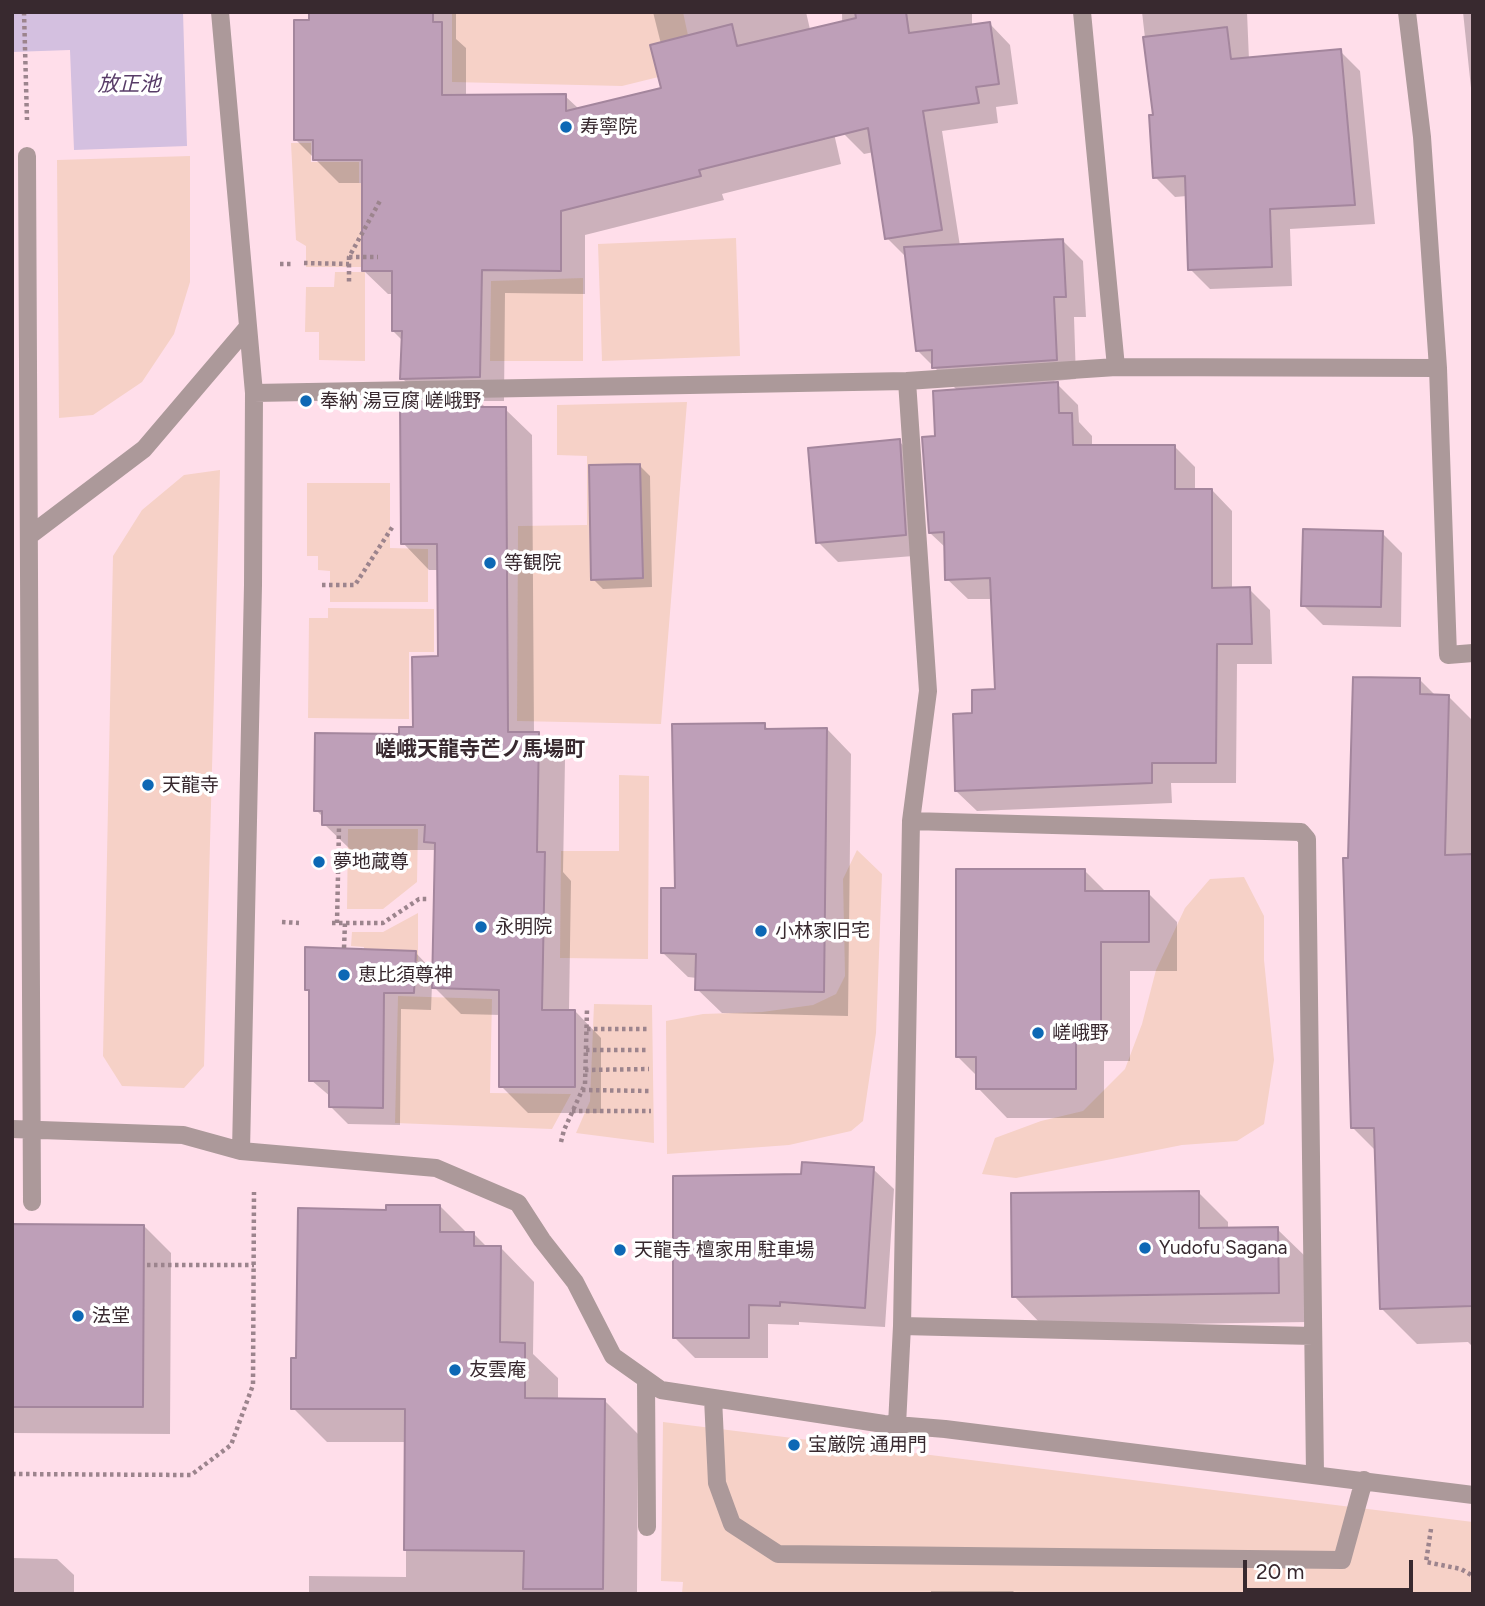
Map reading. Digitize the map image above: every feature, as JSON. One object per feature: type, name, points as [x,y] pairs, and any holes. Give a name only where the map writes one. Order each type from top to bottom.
[{"type":"street","points":[[220,12],[254,393],[248,1151]]},
{"type":"street","points":[[1082,12],[1116,367]]},
{"type":"street","points":[[1407,12],[1422,137],[1438,368],[1448,655],[1473,653]]},
{"type":"street","points":[[27,156],[20,460],[29,536],[21,734],[32,1202]]},
{"type":"street","points":[[29,536],[144,449],[247,328]]},
{"type":"street","points":[[254,393],[907,382],[1116,367],[1438,368]]},
{"type":"street","points":[[897,1425],[902,1326],[911,821],[929,691],[907,382]]},
{"type":"street","points":[[911,821],[1301,832],[1307,839],[1315,1474]]},
{"type":"street","points":[[12,1129],[183,1135],[248,1151],[436,1168],[518,1203],[542,1240],[575,1282],[613,1356],[662,1390],[897,1425],[959,1430],[1473,1495]]},
{"type":"street","points":[[902,1326],[1314,1336]]},
{"type":"street","points":[[646,1380],[648,1527]]},
{"type":"street","points":[[713,1398],[717,1483],[732,1524],[778,1555],[1342,1560],[1364,1480]]},
{"type":"path","points":[[24,12],[27,156]]},
{"type":"path","points":[[349,282],[349,257],[381,199]]},
{"type":"path","points":[[349,257],[378,257]]},
{"type":"path","points":[[304,263],[349,264]]},
{"type":"path","points":[[322,585],[355,585],[393,526]]},
{"type":"path","points":[[339,827],[335,923],[383,923],[419,899],[427,899]]},
{"type":"path","points":[[344,948],[345,923]]},
{"type":"path","points":[[561,1142],[585,1084],[587,1009]]},
{"type":"path","points":[[587,1029],[648,1029]]},
{"type":"path","points":[[586,1050],[649,1051]]},
{"type":"path","points":[[585,1070],[649,1069]]},
{"type":"path","points":[[582,1090],[650,1091]]},
{"type":"path","points":[[572,1111],[651,1111]]},
{"type":"path","points":[[12,1474],[191,1475],[230,1445],[253,1385],[254,1265],[248,1151]]},
{"type":"path","points":[[147,1265],[254,1265]]},
{"type":"path","points":[[1436,1490],[1426,1562],[1461,1569],[1473,1576]]},
{"type":"shaded area","points":[[452,12],[683,12],[695,68],[622,86],[452,82]]},
{"type":"shaded area","points":[[291,143],[311,143],[311,162],[359,162],[359,183],[375,183],[380,267],[306,267],[306,246],[296,240]]},
{"type":"shaded area","points":[[190,156],[190,282],[174,334],[142,382],[93,415],[59,418],[57,160]]},
{"type":"shaded area","points":[[736,238],[740,356],[602,361],[598,244]]},
{"type":"shaded area","points":[[335,272],[365,272],[365,361],[319,360],[319,332],[305,332],[306,287],[334,287]]},
{"type":"shaded area","points":[[583,278],[583,361],[490,361],[491,281]]},
{"type":"shaded area","points":[[687,402],[661,724],[517,721],[518,526],[587,525],[587,456],[557,455],[557,405]]},
{"type":"shaded area","points":[[220,470],[204,1066],[184,1088],[122,1086],[103,1056],[113,556],[142,510],[184,475]]},
{"type":"shaded area","points":[[307,483],[390,483],[390,548],[428,549],[428,602],[330,602],[330,571],[318,570],[318,556],[307,556]]},
{"type":"shaded area","points":[[328,608],[434,609],[434,652],[409,652],[409,719],[308,718],[309,618],[328,618]]},
{"type":"shaded area","points":[[619,775],[649,776],[648,959],[560,958],[561,851],[619,851]]},
{"type":"shaded area","points":[[348,829],[418,829],[417,882],[383,909],[347,909]]},
{"type":"shaded area","points":[[857,850],[882,874],[876,1033],[863,1121],[851,1131],[789,1145],[667,1154],[666,1021],[703,1014],[762,1012],[813,1005],[836,994],[845,976],[843,879]]},
{"type":"shaded area","points":[[1244,877],[1264,916],[1264,960],[1274,1060],[1264,1124],[1237,1141],[1182,1145],[1016,1178],[982,1174],[995,1138],[1041,1121],[1083,1111],[1125,1069],[1142,1024],[1156,970],[1185,908],[1210,879]]},
{"type":"shaded area","points":[[418,913],[418,961],[375,960],[364,990],[364,947],[351,946],[352,932],[383,932]]},
{"type":"shaded area","points":[[398,996],[492,999],[490,1093],[571,1094],[552,1129],[395,1123]]},
{"type":"shaded area","points":[[594,1004],[652,1005],[654,1143],[576,1133],[590,1101]]},
{"type":"shaded area","points":[[663,1422],[1473,1522],[1473,1594],[682,1594],[683,1582],[661,1581]]},
{"type":"water","name":"放正池","points":[[12,12],[183,12],[187,146],[74,150],[70,50],[12,52]]},
{"type":"building","points":[[309,12],[433,12],[433,22],[442,22],[442,95],[566,94],[566,111],[661,88],[650,45],[732,24],[737,46],[856,18],[855,12],[906,12],[909,33],[990,22],[999,84],[976,87],[979,103],[923,111],[942,230],[885,239],[868,128],[699,170],[701,176],[561,211],[561,271],[482,270],[480,377],[400,379],[402,331],[392,331],[392,271],[362,271],[362,160],[313,160],[313,140],[294,140],[294,20],[309,20]]},
{"type":"building","points":[[1227,27],[1231,59],[1341,49],[1355,205],[1270,209],[1272,267],[1188,270],[1185,176],[1153,178],[1149,115],[1153,115],[1143,37]]},
{"type":"building","points":[[1063,239],[1066,297],[1054,297],[1057,360],[932,368],[932,350],[916,351],[904,247]]},
{"type":"building","points":[[1058,382],[1059,413],[1072,413],[1073,445],[1175,445],[1175,489],[1212,489],[1212,588],[1250,587],[1252,644],[1217,644],[1216,763],[1152,763],[1152,783],[955,791],[953,714],[972,713],[972,690],[995,689],[990,578],[945,580],[944,532],[929,533],[922,437],[935,436],[933,391]]},
{"type":"building","points":[[480,400],[480,407],[506,407],[508,732],[539,732],[537,852],[545,852],[542,1010],[575,1010],[575,1087],[499,1087],[499,990],[432,988],[435,843],[424,842],[425,825],[322,825],[322,811],[314,811],[315,733],[399,734],[399,727],[413,727],[412,657],[438,656],[437,544],[401,544],[400,402]]},
{"type":"building","points":[[900,439],[906,535],[816,543],[808,448]]},
{"type":"building","points":[[640,464],[643,578],[591,580],[589,465]]},
{"type":"building","points":[[1303,529],[1383,531],[1381,607],[1301,606]]},
{"type":"building","points":[[1353,677],[1420,678],[1420,694],[1449,695],[1445,855],[1473,854],[1473,1306],[1380,1309],[1374,1128],[1351,1128],[1343,858],[1348,858]]},
{"type":"building","points":[[765,723],[765,729],[827,728],[824,992],[695,990],[696,954],[661,953],[661,888],[675,888],[672,724]]},
{"type":"building","points":[[956,869],[1085,869],[1085,891],[1149,891],[1149,942],[1101,942],[1101,1032],[1076,1032],[1076,1089],[976,1089],[976,1057],[956,1057]]},
{"type":"building","points":[[305,947],[416,951],[414,993],[384,993],[383,1108],[329,1107],[329,1081],[309,1081],[309,990],[305,990]]},
{"type":"building","points":[[802,1162],[874,1167],[865,1308],[780,1302],[780,1306],[749,1305],[749,1338],[673,1338],[673,1176],[801,1174]]},
{"type":"building","name":"Yudofu Sagana","points":[[1199,1191],[1199,1228],[1278,1227],[1279,1293],[1012,1297],[1011,1193]]},
{"type":"building","points":[[386,1205],[440,1205],[440,1232],[474,1232],[474,1246],[501,1246],[500,1342],[525,1343],[525,1398],[605,1399],[603,1589],[523,1589],[524,1551],[404,1550],[405,1409],[291,1409],[291,1358],[296,1358],[298,1208],[386,1210]]},
{"type":"building","name":"法堂","points":[[12,1224],[144,1225],[143,1407],[12,1407]]},
{"type":"place","name":"寿寧院","points":[[566,127]]},
{"type":"place","name":"奉納 湯豆腐 嵯峨野","points":[[306,401]]},
{"type":"place","name":"等観院","points":[[490,563]]},
{"type":"place","name":"天龍寺","points":[[148,785]]},
{"type":"place","name":"夢地蔵尊","points":[[319,862]]},
{"type":"place","name":"永明院","points":[[481,927]]},
{"type":"place","name":"小林家旧宅","points":[[761,931]]},
{"type":"place","name":"恵比須尊神","points":[[344,975]]},
{"type":"place","name":"嵯峨野","points":[[1038,1033]]},
{"type":"place","name":"Yudofu Sagana","points":[[1145,1248]]},
{"type":"place","name":"天龍寺 檀家用 駐車場","points":[[620,1250]]},
{"type":"place","name":"法堂","points":[[78,1316]]},
{"type":"place","name":"友雲庵","points":[[455,1370]]},
{"type":"place","name":"宝厳院 通用門","points":[[794,1445]]},
{"type":"district","name":"嵯峨天龍寺芒ノ馬場町","points":[[480,750]]}]
